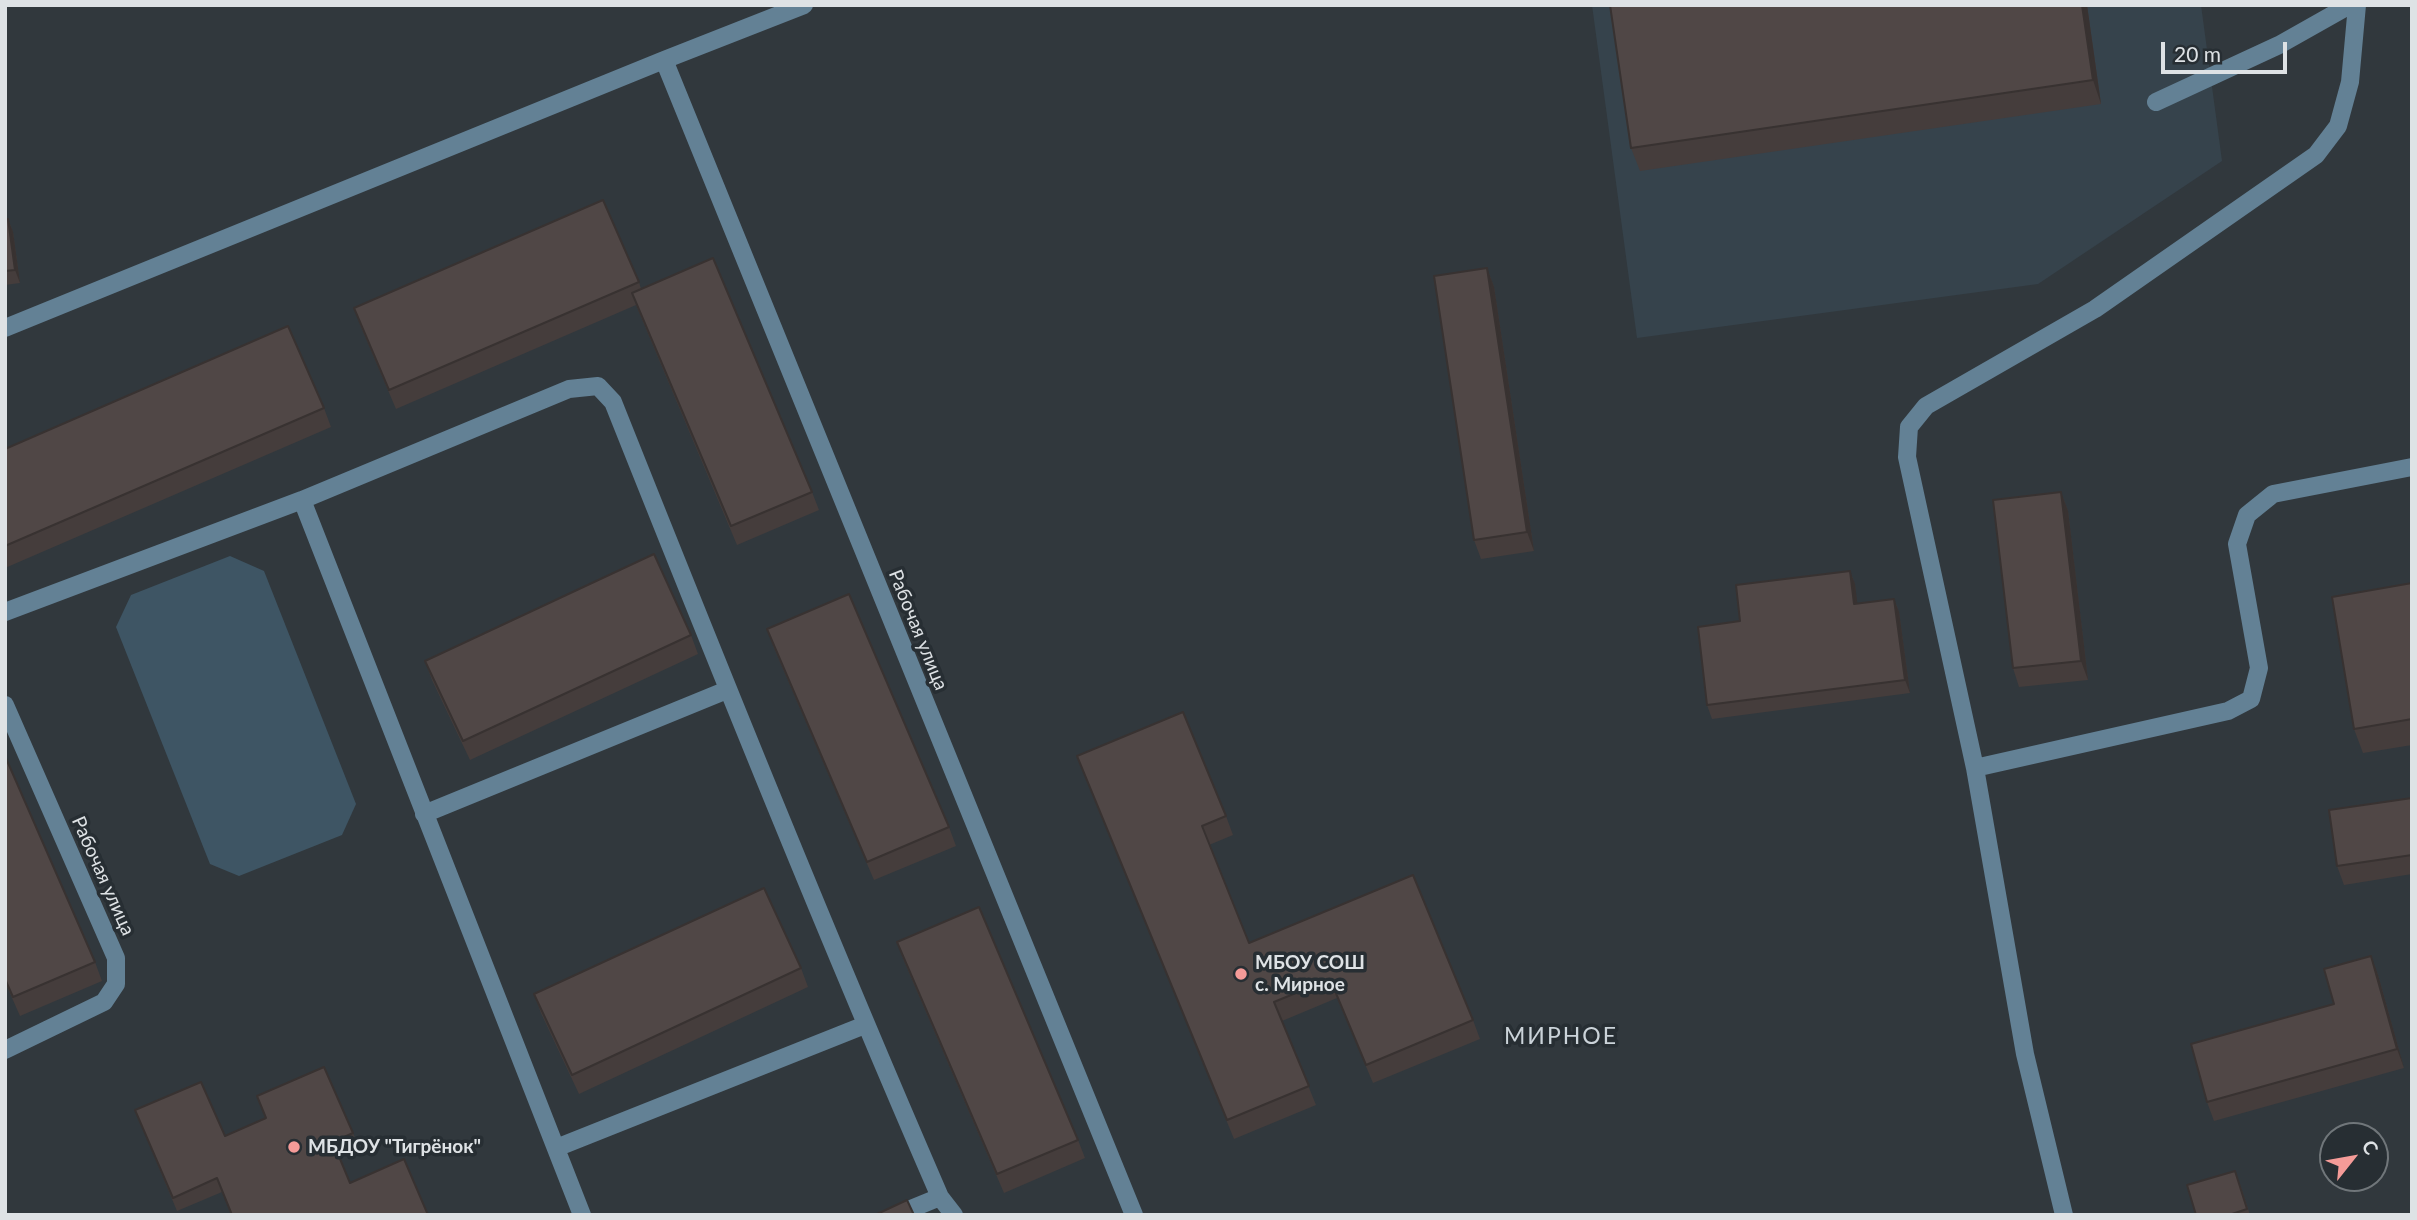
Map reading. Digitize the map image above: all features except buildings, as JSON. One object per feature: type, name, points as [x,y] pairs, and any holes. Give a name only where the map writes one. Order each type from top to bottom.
[{"type":"street","points":[[5,328],[804,5]]},
{"type":"street","points":[[2157,102],[2279,45],[2350,5]]},
{"type":"street","points":[[2064,1215],[2025,1054],[1975,768],[1907,457],[1909,427],[1926,406],[2095,309],[2316,155],[2338,126],[2350,82],[2357,5]]},
{"type":"street","name":"Рабочая улица","points":[[664,60],[1135,1215]]},
{"type":"street","points":[[5,612],[302,500],[569,389],[598,386],[613,402],[727,690],[865,1025],[940,1197],[954,1215]]},
{"type":"street","points":[[1975,768],[2228,711],[2251,699],[2259,668],[2237,544],[2247,515],[2273,494],[2412,467]]},
{"type":"street","points":[[302,500],[582,1215]]},
{"type":"street","points":[[424,814],[727,690]]},
{"type":"street","name":"Рабочая улица","points":[[5,705],[116,958],[117,984],[104,1002],[5,1050]]},
{"type":"street","points":[[556,1148],[865,1025]]},
{"type":"street","points":[[896,1215],[940,1197]]},
{"type":"shaded area","points":[[1592,5],[2201,5],[2222,161],[2038,284],[1637,338]]},
{"type":"shaded area","points":[[230,556],[264,571],[356,804],[342,835],[239,876],[210,864],[116,627],[131,595]]},
{"type":"place","name":"МБОУ СОШ с. Мирное","points":[[1241,974]]},
{"type":"place","name":"МБДОУ \"Тигрёнок\"","points":[[294,1147]]},
{"type":"district","name":"МИРНОЕ","points":[[1561,1037]]}]
